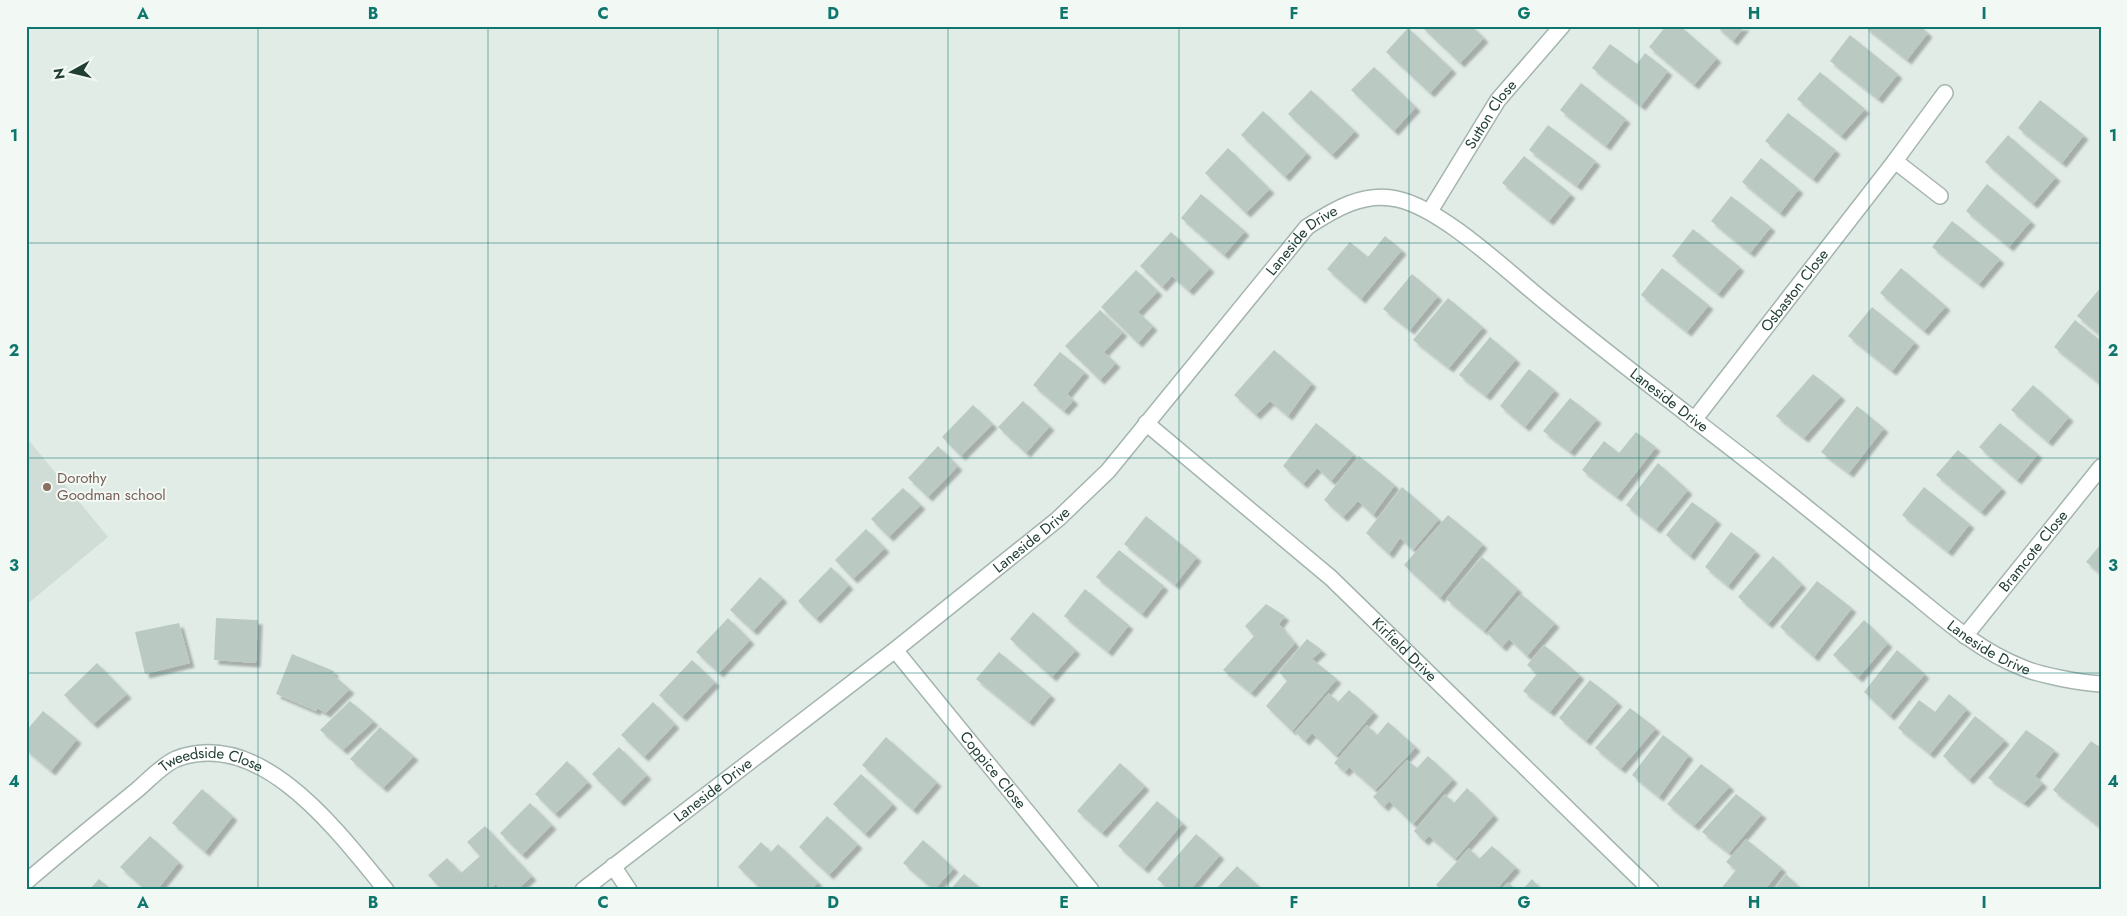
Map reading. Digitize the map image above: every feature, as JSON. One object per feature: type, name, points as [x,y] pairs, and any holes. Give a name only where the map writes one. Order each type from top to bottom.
[{"type":"street","name":"Sutton Close","points":[[1430,211],[1498,100],[1562,26]]},
{"type":"street","name":"Osbaston Close","points":[[1694,420],[1895,161],[1945,93]]},
{"type":"street","points":[[1895,161],[1940,196]]},
{"type":"street","name":"Laneside Drive","points":[[582,890],[895,650],[1058,519],[1108,471],[1307,227],[1333,210],[1352,202],[1372,198],[1395,198],[1430,211],[1464,236],[1694,420],[1764,473],[1965,636],[2021,668],[2101,684]]},
{"type":"street","name":"Kirfield Drive","points":[[1146,423],[1331,578],[1651,890]]},
{"type":"street","name":"Bramcote Close","points":[[1965,636],[2101,467]]},
{"type":"street","name":"Coppice Close","points":[[895,650],[1092,890]]},
{"type":"street","name":"Tweedside Close","points":[[26,882],[174,760],[213,752],[263,767],[303,796],[340,834],[386,890]]},
{"type":"street","points":[[613,866],[629,890]]},
{"type":"shaded area","name":"Dorothy Goodman school","points":[[26,437],[108,537],[26,605]]},
{"type":"building","points":[[1421,26],[1472,26],[1484,38],[1460,63]]},
{"type":"building","points":[[1666,26],[1680,26],[1717,58],[1694,85],[1649,47]]},
{"type":"building","points":[[1716,26],[1745,26],[1733,41]]},
{"type":"building","points":[[1864,26],[1920,26],[1928,33],[1907,60]]},
{"type":"building","points":[[1408,28],[1452,69],[1430,93],[1386,52]]},
{"type":"building","points":[[1850,35],[1898,74],[1878,99],[1830,61]]},
{"type":"building","points":[[1610,44],[1637,64],[1645,53],[1668,71],[1641,106],[1592,68]]},
{"type":"building","points":[[1374,67],[1416,107],[1394,131],[1351,90]]},
{"type":"building","points":[[1820,72],[1865,109],[1841,136],[1797,99]]},
{"type":"building","points":[[1581,83],[1626,119],[1606,146],[1560,110]]},
{"type":"building","points":[[1311,90],[1355,131],[1332,155],[1288,114]]},
{"type":"building","points":[[2040,100],[2084,135],[2062,163],[2018,128]]},
{"type":"building","points":[[1263,111],[1307,153],[1285,177],[1241,135]]},
{"type":"building","points":[[1788,113],[1836,150],[1813,179],[1765,141]]},
{"type":"building","points":[[1548,125],[1596,161],[1577,186],[1529,150]]},
{"type":"building","points":[[2008,135],[2056,177],[2033,204],[1985,162]]},
{"type":"building","points":[[1228,148],[1270,189],[1246,213],[1205,173]]},
{"type":"building","points":[[1524,156],[1571,194],[1549,221],[1502,183]]},
{"type":"building","points":[[1761,158],[1799,189],[1780,213],[1742,182]]},
{"type":"building","points":[[1987,184],[2031,221],[2009,247],[1966,211]]},
{"type":"building","points":[[1201,194],[1245,231],[1224,255],[1181,218]]},
{"type":"building","points":[[1731,196],[1771,227],[1750,253],[1711,221]]},
{"type":"building","points":[[1952,221],[2000,259],[1979,284],[1932,247]]},
{"type":"building","points":[[1693,229],[1740,267],[1718,294],[1672,256]]},
{"type":"building","points":[[1171,232],[1210,268],[1189,291],[1172,276],[1162,287],[1140,266]]},
{"type":"building","points":[[1385,236],[1402,250],[1361,299],[1327,269],[1350,242],[1368,257]]},
{"type":"building","points":[[1662,268],[1709,305],[1687,332],[1641,295]]},
{"type":"building","points":[[1901,268],[1946,306],[1924,331],[1880,293]]},
{"type":"building","points":[[1136,270],[1158,291],[1138,312],[1153,326],[1138,343],[1101,307]]},
{"type":"building","points":[[1412,274],[1438,296],[1410,330],[1383,309]]},
{"type":"building","points":[[2101,287],[2101,336],[2077,316]]},
{"type":"building","points":[[1448,298],[1483,327],[1449,368],[1413,340]]},
{"type":"building","points":[[1872,307],[1915,342],[1892,371],[1848,336]]},
{"type":"building","points":[[1100,310],[1123,332],[1104,352],[1116,363],[1100,380],[1065,346]]},
{"type":"building","points":[[2075,320],[2101,341],[2101,380],[2099,383],[2054,347]]},
{"type":"building","points":[[1490,337],[1516,359],[1486,396],[1459,375]]},
{"type":"building","points":[[1274,350],[1312,383],[1288,416],[1270,401],[1256,415],[1234,395]]},
{"type":"building","points":[[1060,352],[1085,372],[1067,394],[1074,400],[1064,411],[1033,385]]},
{"type":"building","points":[[1529,369],[1555,390],[1525,427],[1500,406]]},
{"type":"building","points":[[1813,374],[1841,396],[1804,438],[1776,416]]},
{"type":"building","points":[[2033,385],[2069,417],[2048,442],[2011,410]]},
{"type":"building","points":[[1570,398],[1597,419],[1570,452],[1543,431]]},
{"type":"building","points":[[1023,401],[1050,426],[1026,453],[998,427]]},
{"type":"building","points":[[973,405],[993,424],[961,456],[942,437]]},
{"type":"building","points":[[1857,406],[1884,428],[1849,473],[1821,452]]},
{"type":"building","points":[[1316,423],[1354,454],[1331,481],[1317,468],[1303,484],[1283,466]]},
{"type":"building","points":[[2000,423],[2038,454],[2017,480],[1979,447]]},
{"type":"building","points":[[1636,432],[1656,447],[1617,497],[1582,470],[1604,441],[1619,453]]},
{"type":"building","points":[[938,446],[958,466],[928,497],[908,478]]},
{"type":"building","points":[[1958,450],[2002,488],[1981,512],[1936,475]]},
{"type":"building","points":[[1359,456],[1395,485],[1373,515],[1358,501],[1343,517],[1324,500]]},
{"type":"building","points":[[1658,463],[1688,490],[1656,529],[1626,505]]},
{"type":"building","points":[[1402,487],[1439,519],[1413,550],[1400,538],[1389,554],[1366,533]]},
{"type":"building","points":[[1924,487],[1970,524],[1948,552],[1902,515]]},
{"type":"building","points":[[903,488],[921,505],[889,537],[871,519]]},
{"type":"building","points":[[1692,502],[1717,520],[1690,556],[1666,535]]},
{"type":"building","points":[[1448,515],[1483,544],[1440,598],[1404,565]]},
{"type":"building","points":[[1146,516],[1197,557],[1175,585],[1124,544]]},
{"type":"building","points":[[866,529],[885,548],[853,579],[835,560]]},
{"type":"building","points":[[1731,532],[1756,551],[1728,586],[1705,567]]},
{"type":"building","points":[[2101,544],[2101,574],[2086,562]]},
{"type":"building","points":[[1119,550],[1164,586],[1142,614],[1096,577]]},
{"type":"building","points":[[1773,556],[1802,584],[1768,624],[1738,597]]},
{"type":"building","points":[[1482,557],[1518,589],[1484,631],[1446,599]]},
{"type":"building","points":[[831,567],[849,585],[816,619],[798,601]]},
{"type":"building","points":[[760,577],[783,598],[753,631],[730,610]]},
{"type":"building","points":[[1817,581],[1852,608],[1814,657],[1780,627]]},
{"type":"building","points":[[1085,589],[1129,625],[1108,652],[1064,616]]},
{"type":"building","points":[[1521,594],[1555,623],[1527,656],[1509,639],[1502,647],[1487,633]]},
{"type":"building","points":[[1266,604],[1285,616],[1279,624],[1295,643],[1251,693],[1223,670],[1254,636],[1245,626]]},
{"type":"building","points":[[1033,612],[1076,650],[1052,677],[1010,639]]},
{"type":"building","points":[[216,618],[258,620],[256,663],[214,660]]},
{"type":"building","points":[[728,618],[750,640],[719,673],[696,652]]},
{"type":"building","points":[[1864,620],[1888,643],[1858,678],[1833,655]]},
{"type":"building","points":[[179,623],[190,663],[145,674],[135,632]]},
{"type":"building","points":[[1307,639],[1322,650],[1312,659],[1337,679],[1292,731],[1266,706],[1287,681],[1279,672]]},
{"type":"building","points":[[1544,645],[1580,675],[1550,712],[1523,691],[1537,674],[1527,665]]},
{"type":"building","points":[[1897,650],[1925,674],[1890,716],[1864,692]]},
{"type":"building","points":[[999,652],[1051,695],[1029,722],[976,679]]},
{"type":"building","points":[[292,654],[334,671],[333,675],[350,689],[326,713],[317,708],[316,711],[276,694]]},
{"type":"building","points":[[692,660],[715,682],[682,717],[659,695]]},
{"type":"building","points":[[97,663],[127,694],[93,724],[64,695]]},
{"type":"building","points":[[1590,680],[1618,702],[1586,741],[1559,718]]},
{"type":"building","points":[[1349,690],[1374,712],[1336,756],[1312,733],[1305,741],[1295,732],[1329,693],[1338,702]]},
{"type":"building","points":[[1949,694],[1967,709],[1930,754],[1898,728],[1919,700],[1935,712]]},
{"type":"building","points":[[350,701],[374,721],[343,750],[320,730]]},
{"type":"building","points":[[653,702],[675,724],[644,757],[621,735]]},
{"type":"building","points":[[1630,708],[1656,728],[1621,769],[1595,748]]},
{"type":"building","points":[[43,711],[77,739],[51,771],[26,750],[26,731]]},
{"type":"building","points":[[1975,716],[2005,740],[1969,780],[1943,756]]},
{"type":"building","points":[[1388,722],[1416,747],[1375,790],[1349,767],[1345,772],[1334,763],[1367,725],[1377,735]]},
{"type":"building","points":[[380,727],[414,756],[383,788],[350,759]]},
{"type":"building","points":[[2026,730],[2055,750],[2035,776],[2043,783],[2024,803],[1988,778]]},
{"type":"building","points":[[1663,735],[1689,755],[1659,797],[1632,775]]},
{"type":"building","points":[[886,737],[937,782],[913,810],[862,765]]},
{"type":"building","points":[[2091,741],[2101,748],[2101,828],[2053,790]]},
{"type":"building","points":[[619,747],[647,775],[620,802],[592,774]]},
{"type":"building","points":[[1428,756],[1453,779],[1413,824],[1389,801],[1384,807],[1373,797],[1407,760],[1417,768]]},
{"type":"building","points":[[567,761],[588,782],[555,814],[535,794]]},
{"type":"building","points":[[1120,763],[1145,786],[1102,833],[1077,811]]},
{"type":"building","points":[[1701,764],[1730,786],[1694,826],[1667,804]]},
{"type":"building","points":[[861,774],[893,804],[865,834],[833,804]]},
{"type":"building","points":[[1467,788],[1494,815],[1455,859],[1429,836],[1424,841],[1414,831],[1445,794],[1454,803]]},
{"type":"building","points":[[202,789],[233,816],[205,852],[172,823]]},
{"type":"building","points":[[1736,794],[1762,814],[1729,853],[1702,832]]},
{"type":"building","points":[[1157,801],[1183,823],[1144,869],[1118,846]]},
{"type":"building","points":[[530,803],[552,825],[522,855],[500,833]]},
{"type":"building","points":[[827,816],[858,844],[829,875],[799,847]]},
{"type":"building","points":[[485,826],[532,876],[517,890],[501,890],[496,884],[489,890],[442,890],[428,875],[447,858],[461,873],[480,856],[467,842]]},
{"type":"building","points":[[1196,834],[1220,855],[1190,890],[1170,890],[1157,879]]},
{"type":"building","points":[[150,836],[179,862],[157,890],[146,890],[120,867]]},
{"type":"building","points":[[1746,839],[1782,868],[1765,890],[1720,890],[1736,870],[1726,862]]},
{"type":"building","points":[[923,840],[954,868],[934,890],[903,863]]},
{"type":"building","points":[[761,842],[771,852],[778,844],[818,882],[811,890],[762,890],[738,867]]},
{"type":"building","points":[[1492,846],[1516,867],[1496,890],[1442,890],[1436,885],[1469,848],[1479,859]]},
{"type":"building","points":[[1237,866],[1263,890],[1215,890]]},
{"type":"building","points":[[964,874],[983,890],[950,890]]},
{"type":"building","points":[[1786,874],[1798,886],[1795,890],[1774,890]]},
{"type":"building","points":[[99,879],[112,890],[89,890]]},
{"type":"building","points":[[1532,879],[1542,890],[1522,890]]},
{"type":"building","points":[[1508,882],[1516,890],[1500,890]]},
{"type":"place","name":"Dorothy Goodman school","points":[[47,487]]}]
